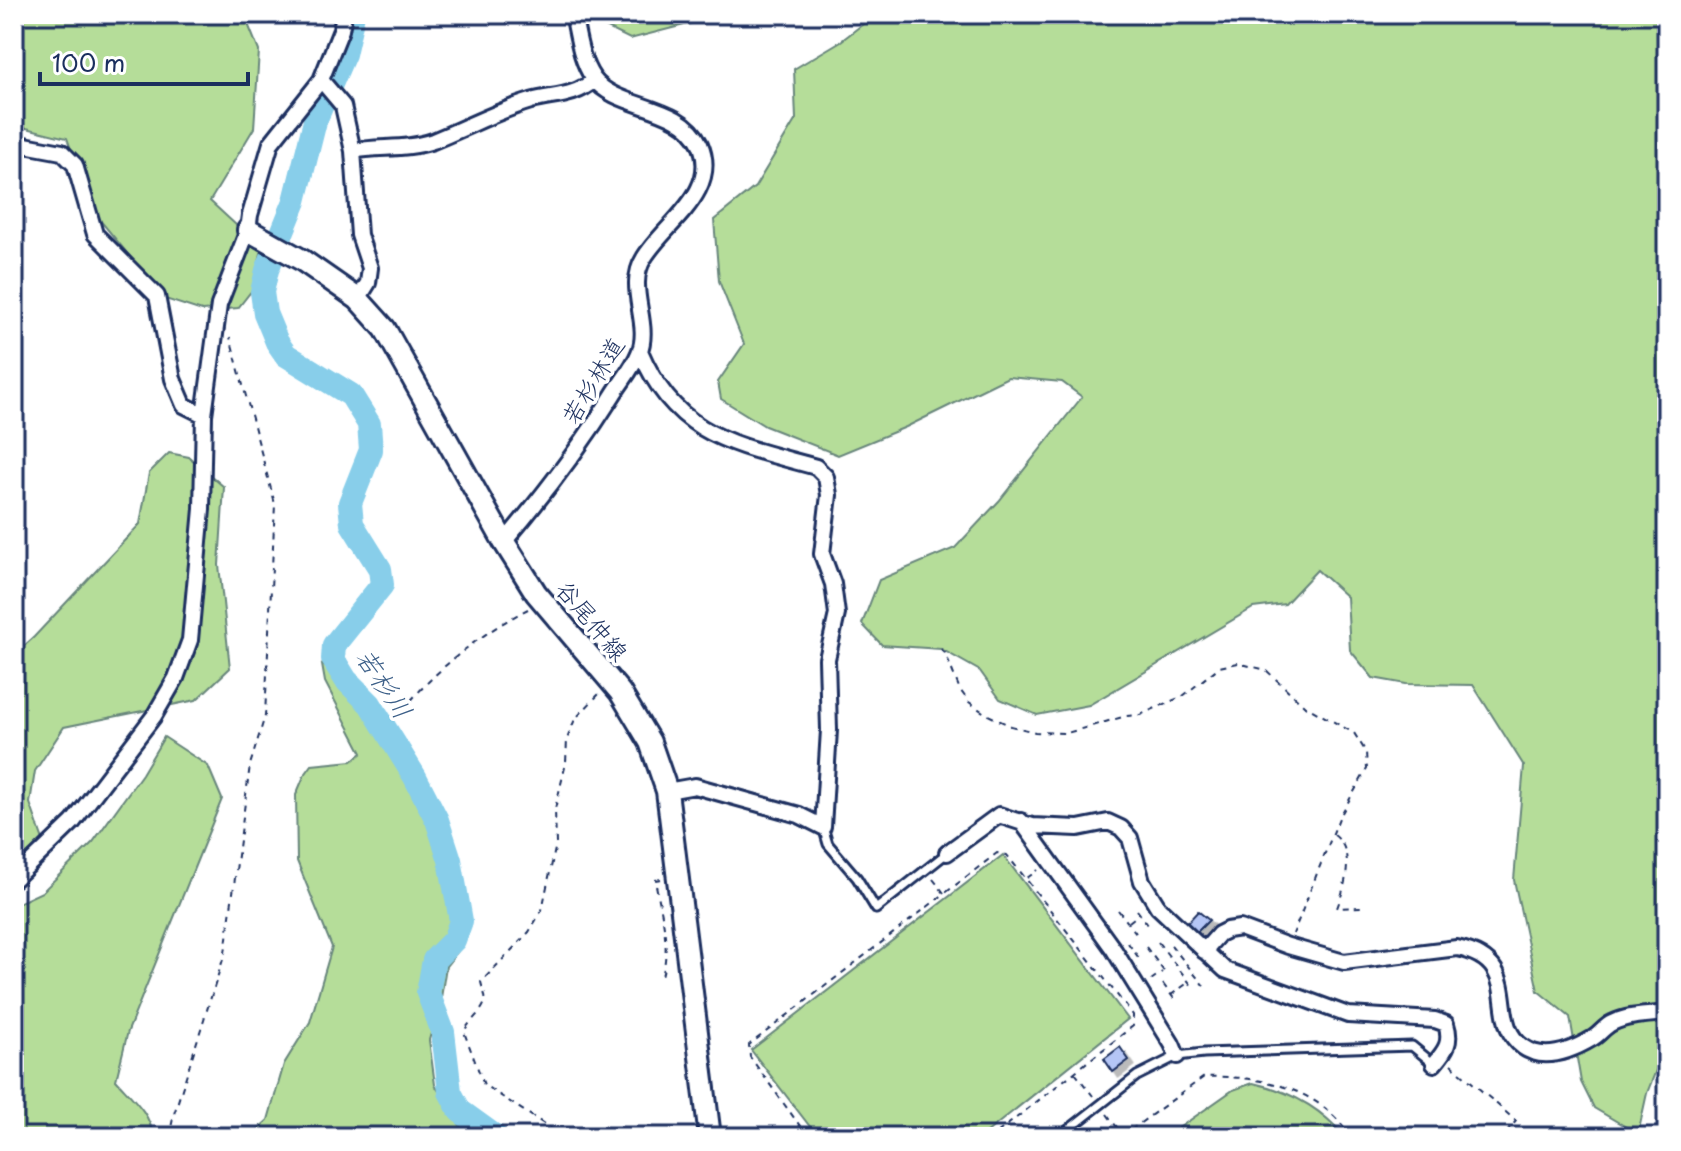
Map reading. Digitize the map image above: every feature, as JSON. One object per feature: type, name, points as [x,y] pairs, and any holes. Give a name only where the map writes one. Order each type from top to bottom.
[{"type":"main road","name":"谷尾仲線","points":[[255,234],[302,260],[358,299],[385,329],[504,542],[543,601],[612,682],[650,742],[667,791],[710,1137]]},
{"type":"street","points":[[14,879],[73,822],[154,716],[176,678],[190,640],[202,509],[204,415],[219,305],[255,234],[250,215],[271,143],[322,82],[344,14]]},
{"type":"street","points":[[353,151],[399,148],[431,141],[533,100],[578,92],[594,80],[583,60],[573,14]]},
{"type":"street","name":"若杉林道","points":[[504,542],[602,413],[640,351],[641,329],[636,296],[643,259],[692,201],[702,179],[700,143],[683,124],[610,92],[594,80]]},
{"type":"street","points":[[322,82],[343,106],[353,151],[359,235],[370,268],[368,283],[358,299]]},
{"type":"street","points":[[14,143],[62,152],[75,165],[95,234],[157,296],[173,379],[184,405],[204,415]]},
{"type":"street","points":[[640,351],[663,395],[677,411],[703,431],[816,467],[826,477],[829,495],[822,554],[833,584],[837,614],[827,659],[829,730],[823,827],[799,815],[695,786],[667,791]]},
{"type":"street","points":[[947,853],[999,815],[1032,826],[1078,828],[1108,822],[1121,828],[1130,838],[1146,890],[1158,907],[1225,970],[1348,1015],[1435,1020],[1446,1024],[1450,1036],[1448,1046],[1438,1060]]},
{"type":"street","points":[[1021,821],[1114,950],[1177,1056]]},
{"type":"street","points":[[1204,951],[1219,934],[1240,928],[1344,962],[1457,948],[1471,951],[1488,961],[1497,971],[1512,1037],[1537,1054],[1552,1054],[1572,1048],[1594,1038],[1612,1023],[1667,1013]]},
{"type":"lane","points":[[823,827],[828,844],[857,878],[876,909],[947,853]]},
{"type":"lane","points":[[1059,1137],[1137,1076],[1177,1056],[1412,1046],[1438,1060]]},
{"type":"path","points":[[169,1137],[225,953],[250,765],[265,716],[275,504],[231,338]]},
{"type":"path","points":[[403,710],[458,654],[500,624],[543,601]]},
{"type":"path","points":[[941,649],[969,702],[1011,726],[1050,735],[1082,730],[1154,710],[1183,696],[1210,673],[1227,664],[1260,667],[1305,706],[1354,733],[1364,744],[1367,769],[1345,807],[1288,946]]},
{"type":"path","points":[[564,1137],[487,1089],[464,1032],[484,1006],[481,982],[529,932],[542,910],[554,856],[555,809],[566,763],[567,739],[582,709],[612,682]]},
{"type":"path","points":[[1333,834],[1344,849],[1347,864],[1344,890],[1337,908],[1363,907]]},
{"type":"path","points":[[808,1137],[750,1057],[749,1045],[997,853],[1007,855],[1133,1015],[1133,1026],[992,1137]]},
{"type":"path","points":[[926,870],[945,893]]},
{"type":"path","points":[[662,976],[667,958],[667,941],[655,880],[678,878]]},
{"type":"path","points":[[1118,910],[1136,933]]},
{"type":"path","points":[[1128,923],[1138,912],[1148,925]]},
{"type":"path","points":[[1158,942],[1190,984],[1171,995]]},
{"type":"path","points":[[1171,945],[1204,986]]},
{"type":"path","points":[[1146,947],[1165,972],[1147,983]]},
{"type":"path","points":[[1178,967],[1185,962]]},
{"type":"path","points":[[1163,984],[1175,1000]]},
{"type":"path","points":[[1438,1060],[1516,1121],[1503,1137]]},
{"type":"path","points":[[1121,1137],[1204,1077],[1218,1076],[1260,1080],[1304,1094],[1332,1115],[1351,1137]]},
{"type":"green space","points":[[14,14],[244,14],[259,51],[254,128],[210,201],[262,249],[252,290],[238,308],[202,311],[165,299],[94,213],[67,138],[14,125],[14,100],[22,94],[14,79]]},
{"type":"green space","points":[[597,14],[753,14],[692,23],[630,39],[595,22]]},
{"type":"green space","points":[[876,14],[1667,14],[1667,1070],[1657,1068],[1647,1093],[1638,1134],[1594,1108],[1581,1082],[1570,1017],[1538,991],[1514,880],[1524,766],[1473,685],[1406,684],[1373,678],[1350,650],[1347,597],[1317,570],[1285,604],[1253,608],[1089,705],[1037,715],[1000,699],[980,671],[941,649],[882,645],[862,624],[879,580],[955,548],[999,501],[1082,397],[1062,382],[1008,377],[906,427],[838,455],[765,426],[721,399],[718,382],[744,344],[719,281],[714,220],[755,187],[796,119],[794,69],[841,41]]},
{"type":"green space","points":[[169,453],[189,457],[224,487],[219,565],[230,668],[196,700],[64,727],[35,771],[30,803],[43,840],[14,893],[14,655],[140,524],[149,473]]},
{"type":"green space","points":[[322,665],[368,687],[443,813],[463,945],[446,966],[429,1040],[435,1085],[467,1137],[249,1137],[268,1120],[284,1064],[310,1022],[332,947],[297,861],[296,795],[312,765],[352,761],[362,753],[325,682]]},
{"type":"green space","points":[[164,737],[208,766],[222,799],[128,1031],[116,1080],[144,1113],[153,1137],[14,1137],[14,905],[42,892],[93,842],[142,774]]},
{"type":"green space","points":[[1003,855],[1128,1019],[981,1137],[818,1137],[751,1050]]},
{"type":"green space","points":[[1253,1083],[1304,1102],[1326,1117],[1345,1137],[1166,1137],[1233,1090]]},
{"type":"building","points":[[1198,911],[1209,920],[1196,933],[1186,924]]},
{"type":"building","points":[[1120,1047],[1129,1060],[1113,1072],[1104,1059]]},
{"type":"waterway","name":"若杉川","points":[[353,14],[344,54],[315,121],[295,201],[267,270],[262,292],[265,313],[286,355],[351,395],[369,424],[371,450],[350,503],[352,524],[380,569],[382,585],[334,645],[333,659],[346,680],[370,704],[415,777],[437,820],[450,860],[461,921],[454,940],[434,960],[428,993],[443,1032],[450,1092],[460,1111],[496,1137]]}]
